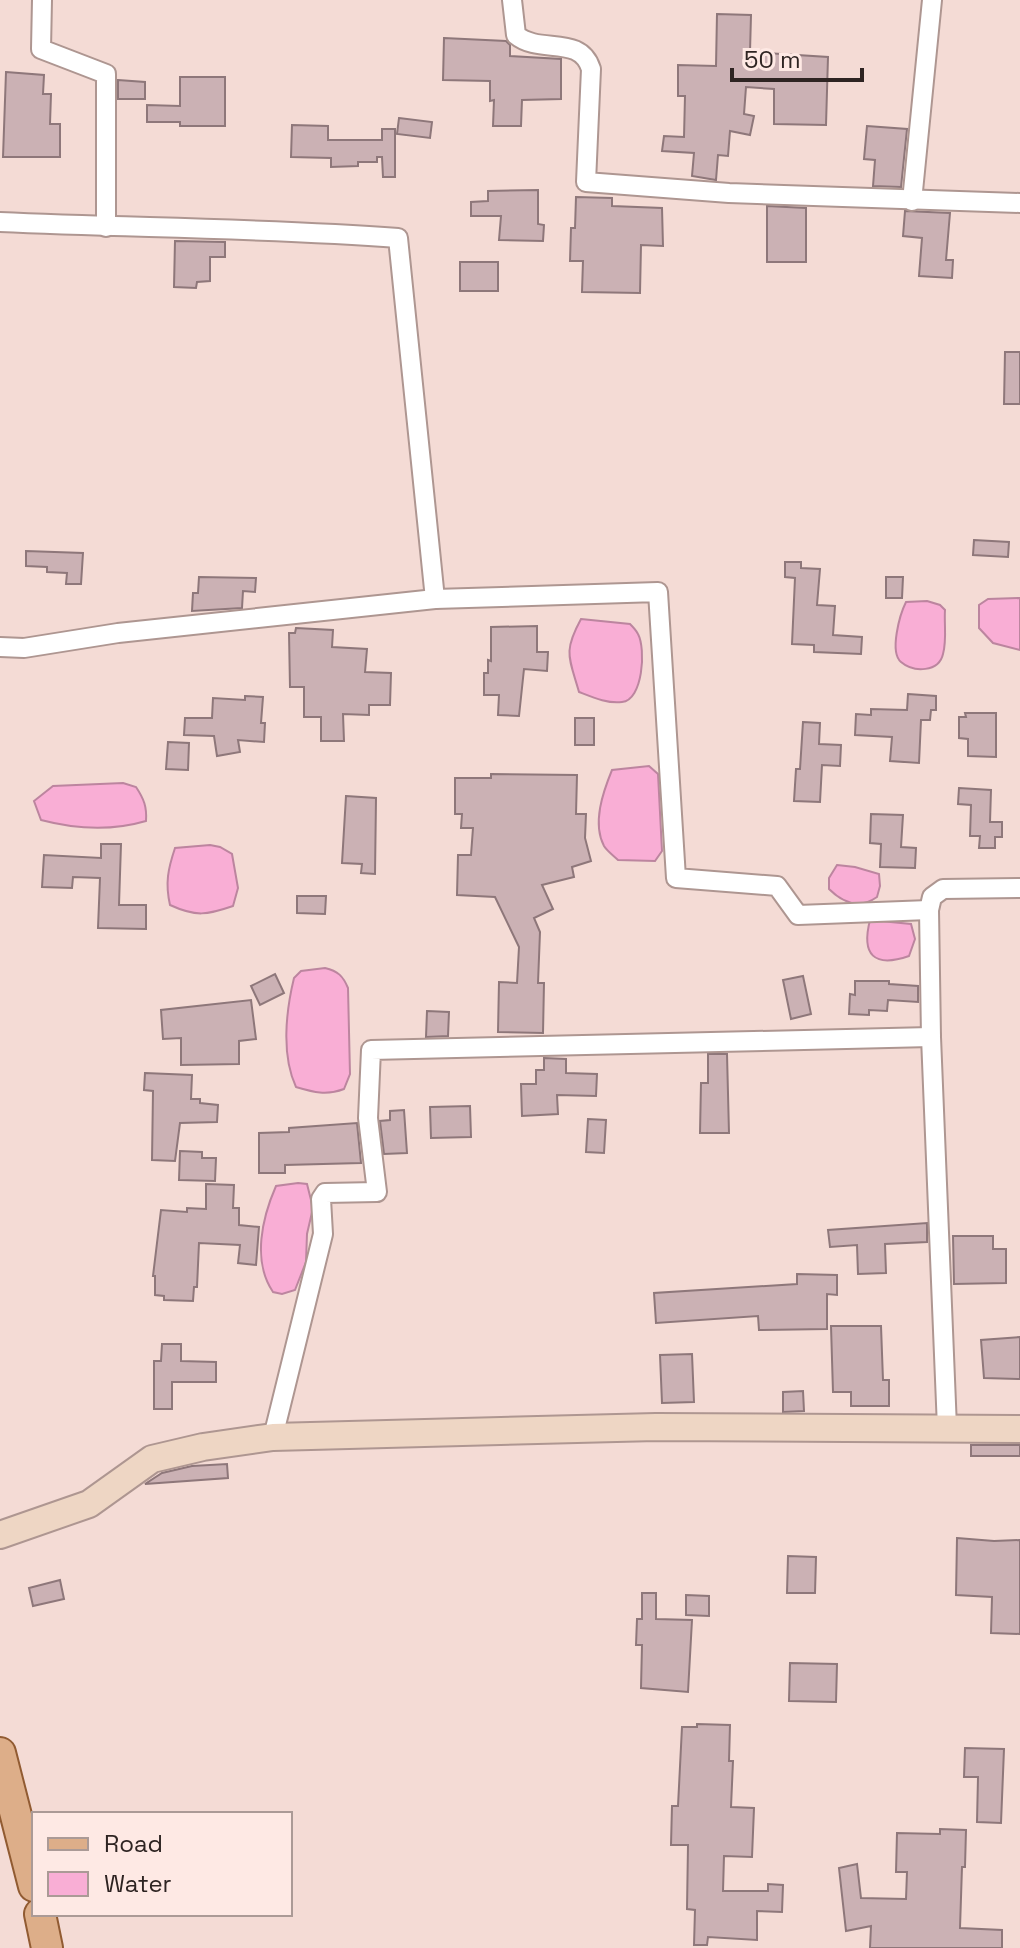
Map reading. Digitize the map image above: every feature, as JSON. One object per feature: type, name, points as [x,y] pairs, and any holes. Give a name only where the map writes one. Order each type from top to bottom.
[{"type":"main road","points":[[0,1753],[32,1878]]},
{"type":"main road","points":[[40,1916],[47,1948]]},
{"type":"street","points":[[42,0],[41,49],[106,74],[106,227]]},
{"type":"street","points":[[512,0],[516,35],[524,41],[580,50],[588,58],[591,69],[586,182],[729,193],[1020,203]]},
{"type":"street","points":[[912,201],[932,0]]},
{"type":"street","points":[[0,222],[304,231],[398,238],[435,599]]},
{"type":"street","points":[[0,647],[24,648],[118,633],[435,599],[658,592],[676,878],[777,886],[798,915],[929,910]]},
{"type":"street","points":[[947,1428],[931,1037],[929,910],[932,897],[943,889],[1020,888]]},
{"type":"street","points":[[273,1437],[323,1234],[321,1199],[325,1193],[377,1192],[368,1118],[371,1050],[931,1037]]},
{"type":"street","points":[[0,1535],[89,1504],[152,1459],[203,1447],[273,1437],[656,1427],[1020,1429]]},
{"type":"water","points":[[1020,598],[1020,650],[993,643],[979,628],[979,605],[988,599]]},
{"type":"water","points":[[927,601],[945,610],[943,654],[941,660],[931,667],[912,668],[901,662],[896,650],[901,615],[906,602]]},
{"type":"water","points":[[581,619],[630,624],[637,633],[642,651],[641,673],[629,699],[611,702],[579,692],[570,647]]},
{"type":"water","points":[[649,766],[658,774],[662,851],[655,861],[618,860],[605,848],[599,828],[605,788],[612,770]]},
{"type":"water","points":[[123,783],[139,791],[146,821],[107,827],[54,823],[41,820],[34,801],[53,786]]},
{"type":"water","points":[[210,845],[232,854],[238,888],[233,906],[202,913],[170,905],[168,876],[175,848]]},
{"type":"water","points":[[837,865],[879,874],[877,897],[864,903],[852,903],[834,894],[829,889],[829,878]]},
{"type":"water","points":[[870,920],[911,924],[915,939],[909,956],[887,960],[873,956],[867,942]]},
{"type":"water","points":[[325,968],[340,975],[348,988],[350,1074],[344,1089],[325,1093],[296,1087],[288,1061],[286,1033],[294,978],[301,971]]},
{"type":"water","points":[[307,1184],[313,1208],[307,1234],[306,1262],[295,1290],[282,1294],[273,1292],[263,1267],[263,1225],[276,1186]]},
{"type":"building","points":[[717,14],[751,15],[750,52],[828,57],[826,125],[774,124],[774,89],[746,87],[744,114],[754,116],[750,135],[730,131],[728,156],[718,155],[716,180],[692,176],[694,153],[662,151],[664,136],[684,137],[685,96],[678,96],[678,65],[716,66]]},
{"type":"building","points":[[444,38],[506,41],[510,45],[510,56],[561,59],[561,99],[522,100],[521,126],[493,126],[494,100],[490,101],[490,81],[443,80]]},
{"type":"building","points":[[6,72],[44,75],[43,94],[51,94],[50,124],[60,124],[60,157],[3,157]]},
{"type":"building","points":[[180,77],[225,77],[225,126],[147,122],[147,105],[180,106]]},
{"type":"building","points":[[118,80],[145,82],[145,99],[118,99]]},
{"type":"building","points":[[399,118],[432,122],[430,138],[397,134]]},
{"type":"building","points":[[292,125],[328,126],[328,140],[382,140],[382,129],[395,129],[395,177],[383,177],[382,157],[377,157],[377,162],[358,162],[358,166],[331,167],[331,158],[291,157]]},
{"type":"building","points":[[867,126],[907,129],[901,187],[873,186],[875,160],[864,159]]},
{"type":"building","points":[[538,190],[538,224],[544,225],[543,241],[499,240],[501,216],[471,216],[471,202],[488,201],[488,191]]},
{"type":"building","points":[[576,197],[612,198],[612,206],[662,208],[663,246],[641,245],[640,293],[582,292],[583,261],[570,261]]},
{"type":"building","points":[[767,206],[806,208],[806,262],[767,262]]},
{"type":"building","points":[[905,211],[950,213],[946,260],[953,260],[952,278],[919,276],[922,238],[903,236]]},
{"type":"building","points":[[175,241],[225,242],[225,257],[210,257],[210,281],[197,282],[196,288],[174,287]]},
{"type":"building","points":[[460,262],[498,262],[498,291],[460,291]]},
{"type":"building","points":[[1005,352],[1020,352],[1020,404],[1004,404]]},
{"type":"building","points":[[974,540],[1009,542],[1008,557],[973,555]]},
{"type":"building","points":[[26,551],[83,553],[81,584],[66,584],[67,573],[47,572],[47,567],[26,566]]},
{"type":"building","points":[[785,562],[801,562],[801,568],[820,569],[817,605],[835,606],[833,635],[862,637],[861,654],[814,652],[814,645],[792,644],[795,578],[785,577]]},
{"type":"building","points":[[199,577],[256,578],[255,592],[243,591],[242,608],[192,611],[193,593],[198,593]]},
{"type":"building","points":[[886,577],[903,577],[902,598],[886,598]]},
{"type":"building","points":[[537,626],[537,652],[548,652],[547,671],[524,669],[519,716],[498,715],[499,695],[484,695],[484,673],[488,673],[488,660],[491,661],[491,627]]},
{"type":"building","points":[[296,628],[333,630],[332,647],[367,649],[365,672],[391,673],[390,705],[369,705],[369,715],[343,714],[344,741],[321,741],[321,717],[304,717],[304,687],[290,687],[289,633],[295,633]]},
{"type":"building","points":[[908,694],[936,696],[936,710],[931,710],[930,720],[921,720],[919,763],[890,761],[892,737],[855,735],[856,714],[871,715],[871,709],[907,710]]},
{"type":"building","points":[[245,696],[263,697],[261,723],[265,723],[264,742],[238,740],[240,752],[217,756],[214,736],[184,735],[185,718],[212,718],[213,698],[245,700]]},
{"type":"building","points":[[965,713],[996,713],[996,757],[968,756],[968,739],[959,738],[959,717],[966,717]]},
{"type":"building","points":[[575,718],[594,718],[594,745],[575,745]]},
{"type":"building","points":[[803,722],[820,723],[819,744],[841,745],[840,766],[822,765],[820,802],[794,801]]},
{"type":"building","points":[[168,742],[189,743],[188,770],[166,769]]},
{"type":"building","points":[[491,774],[577,775],[576,814],[586,814],[585,838],[591,861],[572,867],[574,877],[542,885],[553,909],[534,918],[540,932],[538,983],[544,983],[543,1033],[498,1032],[499,982],[517,983],[519,947],[495,897],[457,895],[458,855],[471,855],[473,828],[461,828],[462,814],[455,814],[455,778],[491,778]]},
{"type":"building","points":[[959,788],[991,790],[990,822],[1002,822],[1002,837],[995,837],[995,848],[979,848],[980,836],[970,836],[971,805],[958,804]]},
{"type":"building","points":[[346,796],[376,798],[375,874],[361,873],[362,864],[342,863]]},
{"type":"building","points":[[871,814],[903,815],[901,847],[916,848],[915,868],[880,867],[881,844],[870,843]]},
{"type":"building","points":[[101,844],[121,844],[119,905],[146,905],[146,929],[98,928],[100,878],[73,877],[72,888],[42,887],[44,855],[101,858]]},
{"type":"building","points":[[297,896],[326,896],[325,914],[297,913]]},
{"type":"building","points":[[275,974],[284,993],[260,1005],[251,986]]},
{"type":"building","points":[[803,976],[811,1014],[791,1019],[783,980]]},
{"type":"building","points":[[855,981],[889,981],[889,984],[918,986],[918,1002],[888,1000],[887,1011],[869,1010],[869,1015],[849,1014],[850,994],[855,995]]},
{"type":"building","points":[[251,1000],[256,1039],[239,1041],[239,1064],[181,1065],[181,1038],[163,1039],[161,1010]]},
{"type":"building","points":[[427,1011],[449,1012],[448,1036],[426,1037]]},
{"type":"building","points":[[708,1054],[727,1054],[729,1133],[700,1133],[701,1083],[708,1083]]},
{"type":"building","points":[[544,1058],[566,1059],[566,1073],[597,1074],[596,1096],[557,1095],[558,1114],[522,1116],[521,1084],[536,1084],[536,1070],[544,1070]]},
{"type":"building","points":[[145,1073],[192,1075],[191,1099],[218,1105],[217,1122],[180,1123],[175,1161],[152,1160],[153,1091],[144,1090]]},
{"type":"building","points":[[470,1106],[471,1137],[431,1138],[430,1107]]},
{"type":"building","points":[[404,1110],[407,1153],[384,1154],[380,1121],[390,1120],[390,1111]]},
{"type":"building","points":[[588,1119],[606,1120],[604,1153],[586,1152]]},
{"type":"building","points":[[357,1123],[361,1163],[285,1165],[285,1173],[259,1173],[259,1133]]},
{"type":"building","points":[[180,1151],[202,1152],[202,1158],[216,1158],[215,1181],[179,1180]]},
{"type":"building","points":[[206,1184],[234,1185],[233,1208],[239,1208],[239,1225],[259,1227],[256,1265],[238,1263],[240,1245],[199,1243],[197,1287],[194,1287],[193,1301],[164,1300],[164,1296],[155,1295],[153,1276],[161,1210],[187,1212],[187,1208],[206,1209]]},
{"type":"building","points":[[927,1223],[927,1242],[885,1244],[886,1273],[858,1274],[857,1245],[830,1247],[828,1230]]},
{"type":"building","points":[[953,1236],[993,1236],[993,1249],[1006,1249],[1006,1283],[954,1284]]},
{"type":"building","points":[[797,1274],[837,1275],[837,1295],[827,1294],[827,1329],[759,1330],[758,1316],[656,1323],[654,1293],[797,1284]]},
{"type":"building","points":[[831,1326],[881,1326],[883,1380],[889,1380],[889,1406],[851,1406],[851,1392],[833,1392]]},
{"type":"building","points":[[1020,1337],[1020,1379],[984,1378],[981,1340]]},
{"type":"building","points":[[162,1344],[181,1344],[181,1361],[216,1362],[216,1382],[172,1382],[172,1409],[154,1409],[154,1361],[161,1361]]},
{"type":"building","points":[[692,1354],[694,1402],[662,1403],[660,1355]]},
{"type":"building","points":[[803,1391],[804,1411],[783,1412],[783,1392]]},
{"type":"building","points":[[971,1445],[1020,1445],[1020,1456],[971,1456]]},
{"type":"building","points":[[227,1464],[228,1478],[145,1484],[162,1473],[192,1466]]},
{"type":"building","points":[[957,1538],[1020,1540],[1020,1634],[991,1633],[992,1597],[956,1595]]},
{"type":"building","points":[[788,1556],[816,1557],[815,1593],[787,1593]]},
{"type":"building","points":[[60,1580],[64,1599],[33,1606],[29,1588]]},
{"type":"building","points":[[642,1593],[656,1593],[656,1619],[692,1620],[688,1692],[641,1688],[642,1645],[636,1645],[637,1619],[642,1619]]},
{"type":"building","points":[[686,1595],[709,1596],[709,1616],[686,1615]]},
{"type":"building","points":[[790,1663],[837,1664],[836,1702],[789,1701]]},
{"type":"building","points":[[697,1724],[730,1725],[729,1761],[733,1761],[731,1807],[754,1808],[752,1857],[724,1856],[723,1891],[768,1891],[768,1884],[783,1885],[782,1912],[757,1911],[757,1940],[708,1937],[707,1945],[694,1945],[695,1910],[687,1909],[688,1845],[671,1845],[672,1806],[678,1806],[682,1727],[697,1727]]},
{"type":"building","points":[[965,1748],[1004,1749],[1001,1823],[977,1822],[978,1777],[964,1777]]},
{"type":"building","points":[[940,1829],[966,1830],[960,1928],[1002,1930],[1002,1948],[870,1948],[871,1926],[846,1931],[839,1868],[857,1864],[861,1898],[906,1899],[907,1872],[896,1872],[897,1833],[940,1834]]}]
